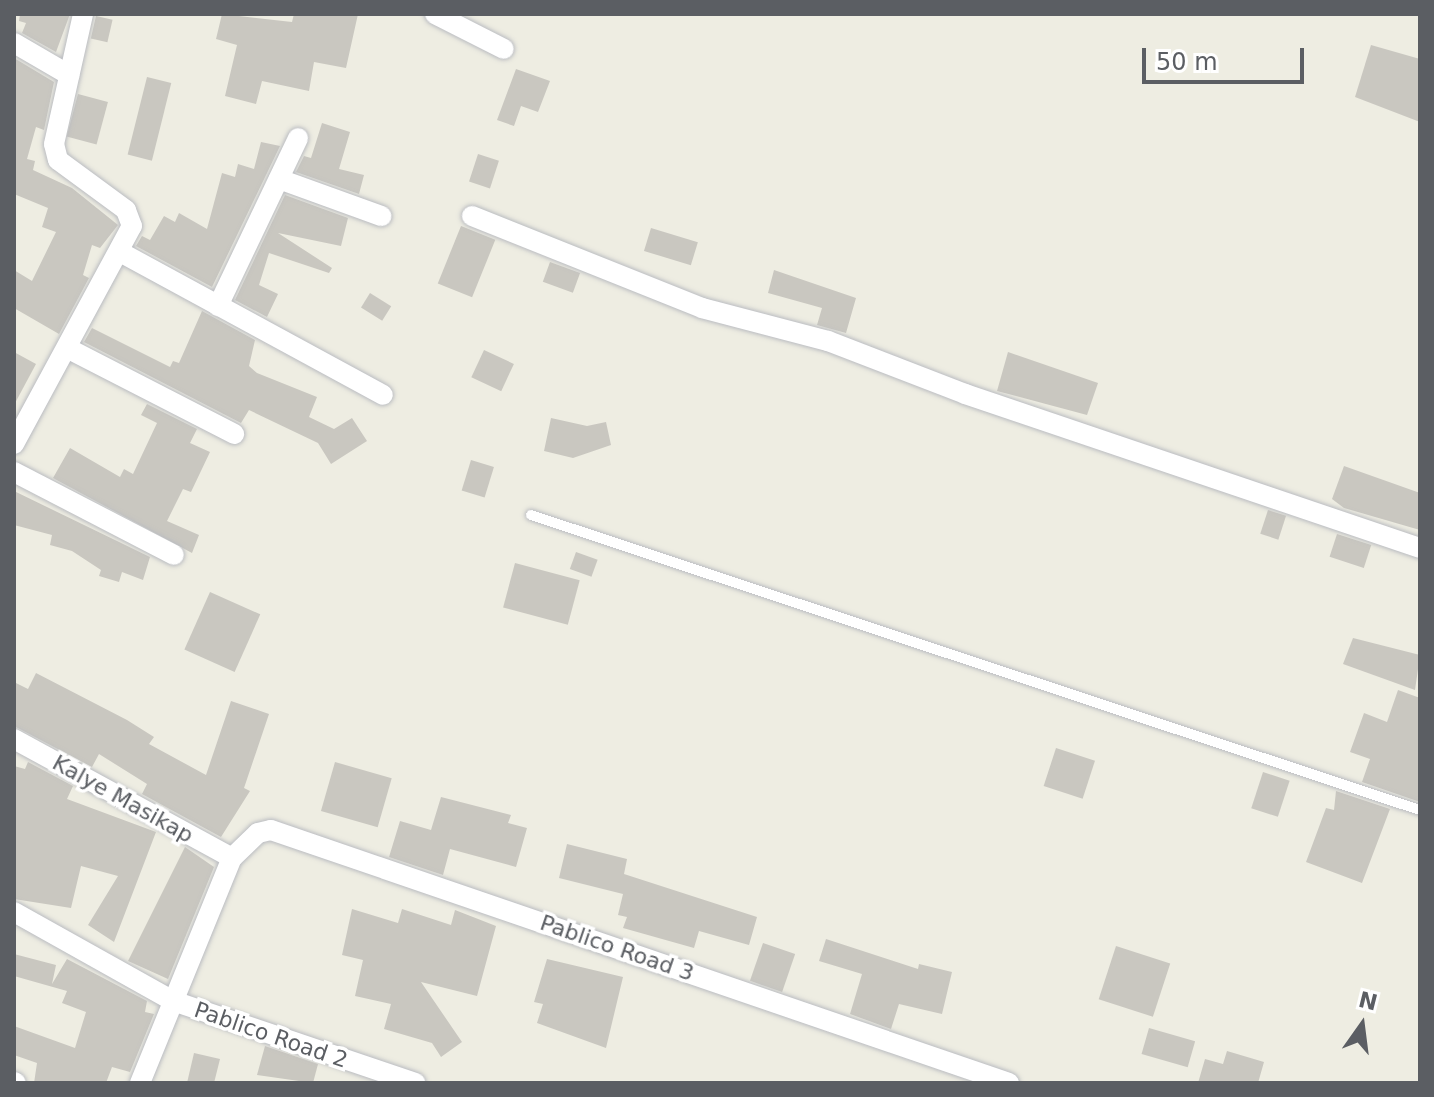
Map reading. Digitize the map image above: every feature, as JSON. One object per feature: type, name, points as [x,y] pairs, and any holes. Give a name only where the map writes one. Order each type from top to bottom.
[{"type":"street","points":[[14,444],[132,226],[126,210],[58,160],[54,144],[83,14]]},
{"type":"street","points":[[435,14],[504,49]]},
{"type":"street","points":[[14,43],[69,75]]},
{"type":"street","points":[[218,306],[298,138]]},
{"type":"street","points":[[279,179],[381,216]]},
{"type":"street","points":[[472,216],[702,308],[828,341],[965,394],[1420,548]]},
{"type":"street","points":[[120,252],[383,395]]},
{"type":"street","points":[[67,348],[234,434]]},
{"type":"street","points":[[14,472],[174,555]]},
{"type":"street","name":"Kalye Masikap","points":[[14,739],[232,858]]},
{"type":"street","name":"Pablico Road 3","points":[[232,858],[258,833],[287,833],[1009,1083]]},
{"type":"street","points":[[140,1083],[232,858]]},
{"type":"street","name":"Pablico Road 2","points":[[14,912],[173,1001],[415,1083]]},
{"type":"lane","points":[[531,515],[1420,810]]},
{"type":"building","points":[[20,14],[70,14],[56,52],[22,33],[26,23],[19,21]]},
{"type":"building","points":[[222,14],[292,22],[294,14],[358,14],[346,68],[314,62],[309,91],[262,81],[256,104],[225,96],[237,45],[216,39]]},
{"type":"building","points":[[96,16],[113,20],[107,42],[91,38]]},
{"type":"building","points":[[1371,45],[1420,59],[1420,122],[1355,97]]},
{"type":"building","points":[[14,58],[54,82],[44,130],[36,127],[27,159],[35,161],[33,170],[72,188],[118,225],[100,248],[92,245],[83,275],[89,278],[59,334],[14,308],[14,270],[32,281],[56,232],[42,227],[48,208],[14,194]]},
{"type":"building","points":[[516,69],[550,81],[538,112],[521,106],[514,126],[497,120]]},
{"type":"building","points":[[147,77],[171,83],[152,161],[128,155]]},
{"type":"building","points":[[78,94],[108,102],[97,145],[67,137]]},
{"type":"building","points":[[322,123],[350,132],[339,169],[364,175],[359,194],[296,172],[304,156],[311,158]]},
{"type":"building","points":[[261,142],[280,146],[212,287],[136,246],[142,236],[150,240],[164,216],[175,222],[179,213],[207,229],[222,173],[235,177],[238,164],[254,169]]},
{"type":"building","points":[[478,154],[499,161],[490,188],[469,182]]},
{"type":"building","points":[[285,195],[348,218],[341,246],[278,233],[332,268],[329,273],[269,253],[259,285],[278,294],[267,317],[235,300]]},
{"type":"building","points":[[461,226],[495,240],[472,297],[438,283]]},
{"type":"building","points":[[651,228],[698,242],[691,265],[644,251]]},
{"type":"building","points":[[550,262],[580,273],[573,293],[543,282]]},
{"type":"building","points":[[774,270],[856,298],[846,333],[817,325],[822,308],[768,293]]},
{"type":"building","points":[[370,293],[391,306],[382,321],[361,307]]},
{"type":"building","points":[[202,311],[255,340],[249,366],[257,373],[317,397],[309,417],[334,429],[352,418],[367,441],[331,464],[318,443],[249,410],[241,423],[84,342],[92,328],[170,367],[173,361],[179,363]]},
{"type":"building","points":[[484,350],[514,364],[501,391],[471,377]]},
{"type":"building","points":[[14,352],[36,364],[14,405]]},
{"type":"building","points":[[1008,352],[1098,383],[1087,415],[997,391]]},
{"type":"building","points":[[147,404],[197,429],[190,443],[210,452],[191,492],[183,489],[167,521],[199,535],[192,553],[53,478],[70,448],[120,477],[124,469],[133,474],[157,423],[141,415]]},
{"type":"building","points":[[551,418],[587,426],[606,422],[611,445],[573,458],[544,451]]},
{"type":"building","points":[[471,460],[494,467],[485,498],[462,491]]},
{"type":"building","points":[[1344,466],[1420,493],[1420,530],[1344,508],[1332,499]]},
{"type":"building","points":[[14,491],[150,557],[143,580],[122,572],[119,582],[99,576],[101,570],[72,551],[50,545],[52,535],[14,525]]},
{"type":"building","points":[[1268,510],[1286,516],[1278,540],[1260,534]]},
{"type":"building","points":[[1337,534],[1371,545],[1364,568],[1330,557]]},
{"type":"building","points":[[576,552],[598,560],[591,577],[570,569]]},
{"type":"building","points":[[515,563],[580,580],[568,625],[503,607]]},
{"type":"building","points":[[210,592],[260,614],[235,672],[184,650]]},
{"type":"building","points":[[1353,638],[1420,655],[1415,690],[1343,664]]},
{"type":"building","points":[[36,673],[127,720],[154,737],[149,744],[206,775],[231,701],[269,714],[244,788],[250,791],[221,837],[142,794],[147,784],[99,754],[92,767],[14,726],[14,682],[28,689]]},
{"type":"building","points":[[1398,690],[1420,698],[1420,802],[1362,782],[1370,759],[1350,752],[1364,713],[1387,722]]},
{"type":"building","points":[[1056,748],[1095,761],[1083,799],[1044,786]]},
{"type":"building","points":[[28,762],[73,786],[67,799],[156,832],[114,942],[88,925],[118,876],[81,866],[71,908],[14,899],[14,766],[25,769]]},
{"type":"building","points":[[335,762],[392,778],[378,827],[321,811]]},
{"type":"building","points":[[1263,772],[1290,781],[1278,817],[1251,808]]},
{"type":"building","points":[[1336,791],[1390,809],[1362,883],[1306,862],[1326,808],[1334,810]]},
{"type":"building","points":[[441,797],[511,815],[508,823],[527,828],[516,867],[450,849],[443,875],[389,857],[400,821],[431,830]]},
{"type":"building","points":[[567,844],[627,859],[624,874],[757,917],[749,945],[699,931],[694,948],[623,928],[627,917],[618,915],[623,894],[559,878]]},
{"type":"building","points":[[185,847],[214,867],[168,979],[128,961]]},
{"type":"building","points":[[352,909],[398,923],[402,909],[451,925],[455,910],[496,926],[477,996],[421,982],[462,1042],[441,1057],[432,1043],[384,1029],[391,1004],[355,996],[363,960],[342,955]]},
{"type":"building","points":[[826,939],[918,969],[919,964],[952,972],[942,1014],[899,1004],[891,1029],[850,1014],[862,974],[819,961]]},
{"type":"building","points":[[763,943],[795,954],[782,992],[750,981]]},
{"type":"building","points":[[1116,946],[1170,964],[1153,1017],[1099,999]]},
{"type":"building","points":[[14,954],[56,965],[52,984],[67,959],[147,1001],[145,1012],[154,1014],[130,1072],[112,1067],[106,1083],[34,1083],[37,1063],[14,1055],[14,1026],[75,1048],[86,1012],[62,1003],[67,991],[14,976]]},
{"type":"building","points":[[547,959],[623,977],[606,1048],[537,1023],[543,1004],[534,1002]]},
{"type":"building","points":[[1149,1028],[1195,1041],[1188,1067],[1142,1054]]},
{"type":"building","points":[[265,1046],[318,1064],[313,1083],[257,1075]]},
{"type":"building","points":[[1227,1051],[1264,1062],[1258,1083],[1198,1083],[1205,1059],[1223,1064]]},
{"type":"building","points":[[194,1053],[220,1059],[214,1083],[187,1083]]}]
